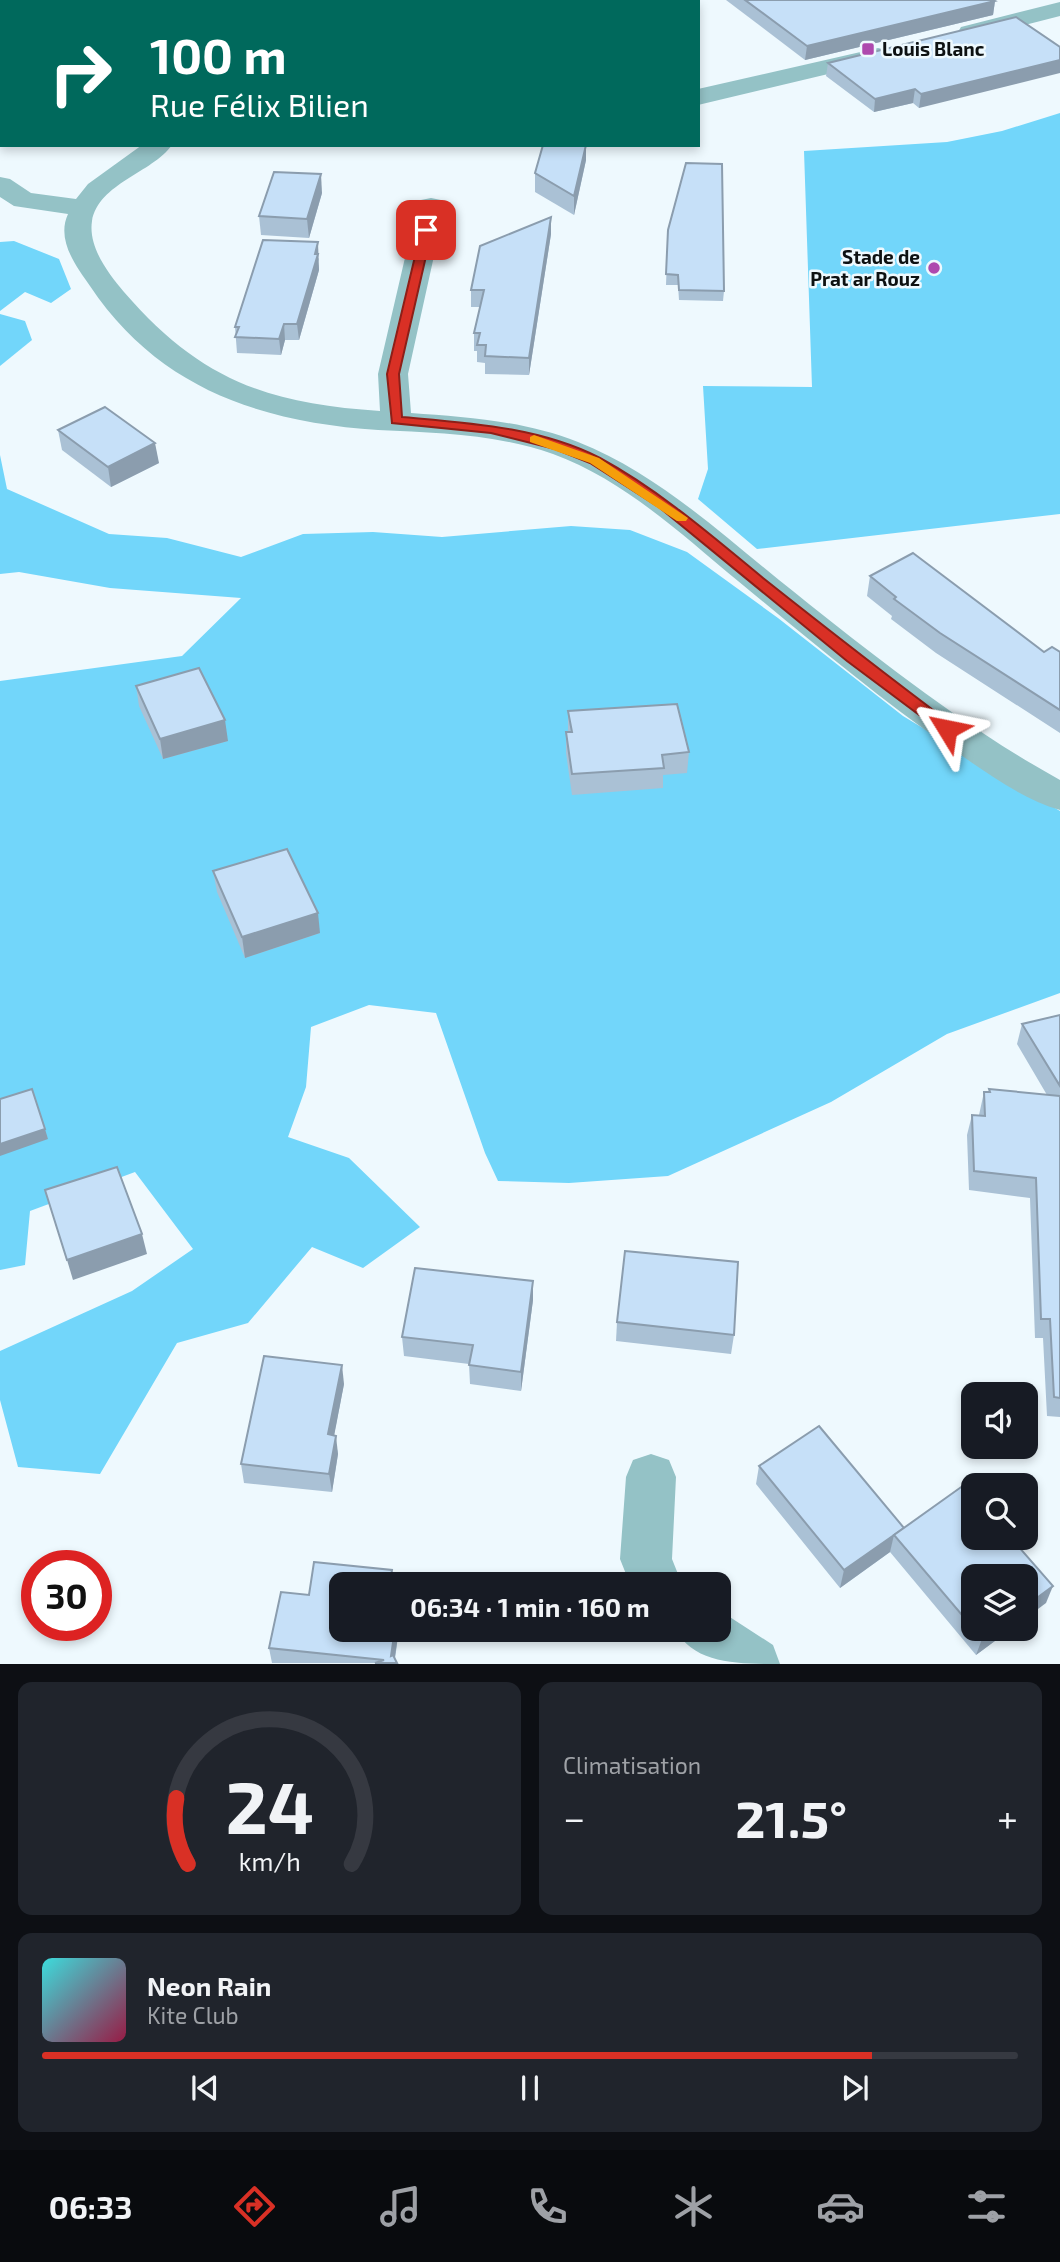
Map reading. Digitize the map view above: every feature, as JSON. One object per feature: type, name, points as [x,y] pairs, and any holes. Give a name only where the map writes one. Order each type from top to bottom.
[{"type":"street","points":[[947,38],[1060,9]]},
{"type":"street","points":[[700,97],[906,48]]},
{"type":"street","points":[[156,147],[111,180],[83,208],[77,220],[76,236],[94,273],[146,334],[189,371],[235,393],[296,411],[344,418],[491,429],[560,447],[594,460],[665,505],[926,715],[1054,786]]},
{"type":"street","points":[[0,185],[24,200],[83,208]]},
{"type":"street","points":[[396,421],[393,374],[432,206]]},
{"type":"street","points":[[651,1477],[646,1559],[651,1572]]},
{"type":"street","points":[[721,1642],[754,1664]]},
{"type":"shaded area","name":"Stade de Prat ar Rouz","points":[[1060,113],[1060,514],[757,549],[698,499],[708,469],[703,386],[812,387],[804,151],[947,142],[1002,131]]},
{"type":"shaded area","points":[[14,241],[59,259],[71,289],[51,303],[25,292],[0,311],[0,242]]},
{"type":"shaded area","points":[[0,314],[25,321],[32,340],[0,366]]},
{"type":"shaded area","points":[[0,455],[7,489],[109,534],[167,538],[241,557],[303,534],[373,532],[442,537],[571,526],[630,530],[687,552],[778,618],[903,716],[1060,811],[1060,993],[947,1034],[831,1102],[668,1176],[569,1183],[498,1181],[485,1153],[436,1013],[369,1005],[311,1027],[306,1087],[288,1137],[349,1158],[420,1227],[363,1268],[312,1247],[248,1323],[177,1343],[100,1474],[18,1467],[0,1400],[0,1351],[132,1291],[193,1249],[135,1172],[30,1211],[25,1265],[0,1270],[0,681],[182,656],[241,598],[110,588],[19,572],[0,574]]},
{"type":"building","points":[[745,0],[993,0],[995,1],[807,46]]},
{"type":"building","points":[[1016,17],[1060,47],[1060,60],[921,94],[915,89],[875,99],[828,63]]},
{"type":"building","points":[[542,147],[586,147],[574,196],[535,173]]},
{"type":"building","points":[[686,163],[722,164],[724,291],[679,290],[678,275],[666,274],[668,230]]},
{"type":"building","points":[[274,172],[321,174],[307,219],[259,216]]},
{"type":"building","points":[[551,217],[529,358],[485,356],[486,345],[477,345],[480,333],[474,333],[484,290],[471,290],[480,246]]},
{"type":"building","points":[[263,240],[318,242],[315,254],[318,254],[297,324],[284,324],[279,339],[235,337],[239,327],[235,327]]},
{"type":"building","points":[[105,407],[155,443],[108,467],[58,430]]},
{"type":"building","points":[[913,553],[1044,652],[1052,647],[1060,652],[1060,710],[940,633],[894,599],[896,597],[870,576]]},
{"type":"building","points":[[199,668],[225,720],[160,739],[136,686]]},
{"type":"building","points":[[677,704],[689,752],[662,755],[664,768],[572,774],[566,732],[572,732],[568,711]]},
{"type":"building","points":[[287,849],[318,913],[242,937],[213,871]]},
{"type":"building","points":[[1060,1015],[1060,1086],[1022,1024]]},
{"type":"building","points":[[32,1089],[45,1129],[0,1144],[0,1099]]},
{"type":"building","points":[[989,1089],[1060,1096],[1060,1398],[1054,1397],[1050,1319],[1041,1319],[1036,1178],[974,1171],[972,1115],[985,1116],[984,1092],[990,1092]]},
{"type":"building","points":[[117,1167],[142,1234],[67,1260],[45,1190]]},
{"type":"building","points":[[625,1251],[738,1262],[734,1335],[617,1322]]},
{"type":"building","points":[[415,1268],[533,1281],[521,1372],[469,1365],[473,1345],[402,1337]]},
{"type":"building","points":[[264,1356],[342,1365],[328,1434],[336,1436],[329,1474],[241,1464]]},
{"type":"building","points":[[819,1426],[904,1528],[844,1570],[759,1466]]},
{"type":"building","points":[[961,1487],[961,1550],[1022,1550],[1034,1564],[961,1564],[961,1614],[894,1535]]},
{"type":"building","points":[[314,1562],[392,1570],[329,1572],[329,1642],[393,1642],[391,1656],[393,1655],[397,1663],[375,1663],[384,1660],[269,1648],[281,1592],[309,1595]]},
{"type":"building","points":[[1038,1569],[1053,1586],[1038,1597]]},
{"type":"slow traffic","points":[[534,439],[594,460],[681,518]]},
{"type":"place","name":"Louis Blanc","points":[[868,49]]},
{"type":"place","name":"Stade de Prat ar Rouz","points":[[934,268]]},
{"type":"route","points":[[426,230],[393,374],[396,421],[491,429],[560,447],[594,460],[665,505],[947,729]]}]
